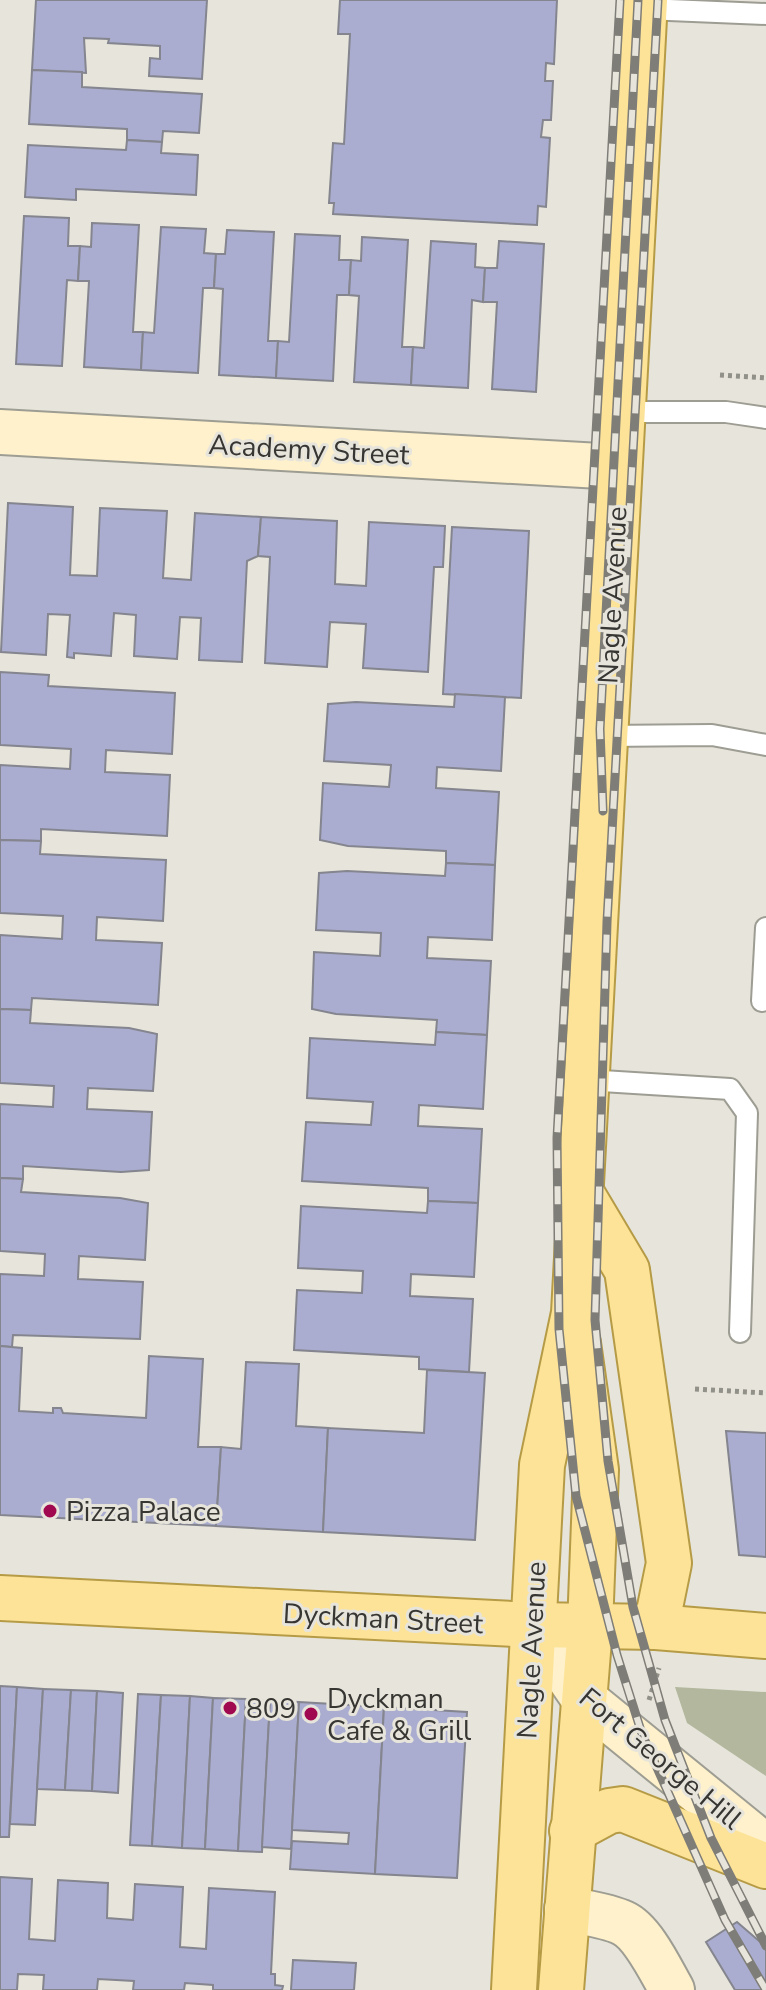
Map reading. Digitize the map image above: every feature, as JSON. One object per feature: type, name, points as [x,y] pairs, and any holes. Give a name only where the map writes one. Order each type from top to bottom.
[{"type":"main road","name":"Nagle Avenue","points":[[514,1990],[542,1465],[574,1313],[645,4]]},
{"type":"main road","points":[[580,1191],[627,1270],[669,1563],[665,1628]]},
{"type":"main road","name":"Nagle Avenue","points":[[561,1990],[590,1627],[596,1470],[574,1313]]},
{"type":"main road","name":"Dyckman Street","points":[[0,1598],[533,1625],[665,1628],[766,1636]]},
{"type":"main road","points":[[572,1831],[609,1811],[623,1809],[766,1866]]},
{"type":"street","name":"Academy Street","points":[[0,432],[618,467]]},
{"type":"street","name":"Fort George Hill","points":[[533,1625],[584,1699],[766,1847]]},
{"type":"street","points":[[567,1909],[627,1924],[638,1935],[672,1990]]},
{"type":"lane","points":[[645,4],[766,14]]},
{"type":"lane","points":[[622,412],[718,412],[766,418]]},
{"type":"lane","points":[[604,736],[712,735],[766,745]]},
{"type":"lane","points":[[762,1001],[766,928]]},
{"type":"lane","points":[[586,1080],[730,1089],[747,1113],[740,1332]]},
{"type":"path","points":[[720,375],[766,378]]},
{"type":"path","points":[[695,1389],[766,1393]]},
{"type":"path","points":[[641,1744],[645,1712],[665,1628]]},
{"type":"green space","points":[[675,1687],[766,1692],[766,1776],[687,1723]]},
{"type":"building","points":[[36,0],[207,0],[202,79],[149,76],[150,58],[160,59],[160,46],[108,43],[109,39],[84,38],[86,73],[32,70]]},
{"type":"building","points":[[340,0],[557,0],[554,64],[546,63],[545,81],[553,81],[551,120],[543,120],[541,137],[550,138],[546,207],[538,206],[537,225],[333,214],[334,203],[329,203],[333,143],[344,144],[350,34],[338,34]]},
{"type":"building","points":[[32,70],[82,72],[82,87],[202,94],[199,133],[163,131],[162,142],[127,140],[127,129],[29,124]]},
{"type":"building","points":[[127,140],[162,142],[161,153],[198,155],[196,195],[76,189],[76,200],[25,197],[28,145],[126,150]]},
{"type":"building","points":[[24,216],[69,218],[68,246],[80,246],[78,281],[67,280],[62,366],[16,364]]},
{"type":"building","points":[[92,223],[139,225],[133,332],[143,332],[141,370],[84,367],[89,281],[78,281],[80,246],[91,247]]},
{"type":"building","points":[[161,227],[206,229],[204,253],[216,254],[214,288],[203,288],[198,373],[141,370],[143,332],[154,333]]},
{"type":"building","points":[[227,230],[274,232],[268,341],[278,341],[276,378],[219,375],[223,289],[214,288],[216,254],[225,254]]},
{"type":"building","points":[[295,234],[340,236],[339,260],[351,260],[349,295],[337,295],[333,381],[276,378],[278,341],[289,342]]},
{"type":"building","points":[[362,237],[408,240],[402,347],[413,347],[411,385],[354,382],[359,296],[349,295],[351,260],[361,261]]},
{"type":"building","points":[[431,241],[476,244],[475,267],[485,268],[483,302],[472,300],[468,388],[411,385],[413,347],[424,348]]},
{"type":"building","points":[[499,241],[544,244],[536,392],[492,389],[497,302],[483,302],[485,268],[497,268]]},
{"type":"building","points":[[8,503],[73,507],[70,575],[97,576],[100,508],[167,511],[163,578],[191,580],[195,513],[261,517],[258,556],[247,561],[242,662],[199,660],[201,618],[180,617],[177,659],[134,656],[136,615],[114,613],[111,656],[74,653],[74,658],[67,657],[70,615],[48,614],[46,655],[1,652]]},
{"type":"building","points":[[261,517],[337,521],[335,584],[366,586],[369,522],[445,526],[443,567],[434,567],[428,672],[363,668],[366,624],[330,622],[327,667],[265,663],[270,557],[258,556]]},
{"type":"building","points":[[452,527],[529,531],[521,698],[443,694]]},
{"type":"building","points":[[0,672],[49,675],[48,686],[175,693],[172,754],[106,750],[105,772],[170,775],[167,836],[41,829],[41,841],[0,840],[0,765],[70,769],[71,749],[0,745]]},
{"type":"building","points":[[455,694],[505,697],[501,771],[437,767],[436,788],[499,792],[495,865],[446,863],[446,851],[348,846],[320,840],[323,783],[389,787],[391,765],[324,761],[328,704],[356,702],[454,707]]},
{"type":"building","points":[[0,840],[41,841],[40,854],[166,860],[163,921],[97,917],[96,940],[162,943],[158,1005],[32,998],[31,1010],[0,1009],[0,935],[62,939],[63,916],[0,913]]},
{"type":"building","points":[[446,863],[495,865],[492,940],[428,937],[427,958],[491,961],[487,1035],[436,1032],[437,1020],[336,1014],[312,1009],[314,952],[380,956],[381,933],[316,930],[319,873],[347,871],[445,876]]},
{"type":"building","points":[[0,1009],[31,1010],[30,1023],[129,1028],[157,1034],[153,1091],[88,1088],[87,1109],[152,1112],[149,1170],[121,1172],[23,1166],[23,1179],[0,1178],[0,1104],[53,1107],[54,1086],[0,1083]]},
{"type":"building","points":[[436,1032],[487,1035],[483,1109],[419,1105],[418,1126],[482,1129],[478,1203],[428,1201],[428,1188],[302,1181],[306,1122],[371,1125],[373,1102],[307,1098],[310,1038],[435,1045]]},
{"type":"building","points":[[0,1178],[23,1179],[21,1192],[120,1198],[148,1203],[145,1260],[79,1256],[78,1279],[143,1282],[140,1339],[13,1335],[12,1347],[0,1346],[0,1274],[44,1276],[45,1254],[0,1251]]},
{"type":"building","points":[[428,1201],[478,1203],[474,1277],[411,1274],[410,1296],[473,1299],[469,1372],[419,1369],[419,1357],[294,1350],[297,1290],[362,1293],[363,1271],[298,1268],[301,1206],[427,1213]]},
{"type":"building","points":[[0,1346],[22,1348],[19,1411],[53,1413],[53,1408],[61,1408],[63,1413],[146,1418],[149,1356],[203,1359],[198,1447],[221,1447],[216,1526],[0,1515]]},
{"type":"building","points":[[246,1362],[299,1364],[296,1426],[328,1428],[323,1532],[216,1526],[221,1447],[241,1449]]},
{"type":"building","points":[[427,1370],[485,1373],[475,1540],[323,1532],[328,1428],[424,1433]]},
{"type":"building","points":[[726,1431],[766,1433],[766,1557],[739,1555]]},
{"type":"building","points":[[0,1686],[17,1687],[9,1837],[0,1837]]},
{"type":"building","points":[[17,1687],[43,1689],[35,1825],[10,1824]]},
{"type":"building","points":[[43,1689],[71,1690],[65,1790],[37,1789]]},
{"type":"building","points":[[71,1690],[97,1691],[92,1791],[65,1790]]},
{"type":"building","points":[[97,1691],[123,1693],[118,1793],[92,1791]]},
{"type":"building","points":[[138,1694],[161,1695],[152,1846],[130,1845]]},
{"type":"building","points":[[161,1695],[190,1696],[182,1848],[152,1846]]},
{"type":"building","points":[[190,1696],[213,1698],[205,1849],[182,1848]]},
{"type":"building","points":[[213,1698],[246,1699],[238,1851],[205,1849]]},
{"type":"building","points":[[246,1699],[270,1701],[262,1852],[238,1851]]},
{"type":"building","points":[[270,1701],[299,1702],[291,1849],[262,1847]]},
{"type":"building","points":[[299,1702],[384,1707],[375,1874],[290,1869],[292,1841],[348,1844],[349,1833],[292,1830]]},
{"type":"building","points":[[384,1707],[467,1712],[457,1878],[375,1874]]},
{"type":"building","points":[[0,1877],[32,1879],[29,1939],[55,1941],[58,1880],[108,1883],[107,1918],[133,1920],[135,1884],[183,1887],[180,1947],[206,1949],[209,1888],[275,1892],[271,1974],[275,1974],[275,1985],[283,1986],[282,1990],[213,1990],[213,1985],[185,1983],[184,1990],[133,1990],[134,1981],[98,1979],[97,1990],[43,1990],[44,1975],[18,1974],[17,1990],[0,1990]]},
{"type":"building","points":[[737,1922],[766,1947],[766,1990],[735,1990],[706,1942]]},
{"type":"building","points":[[293,1960],[356,1963],[354,1990],[291,1990]]},
{"type":"railway","points":[[620,0],[557,1138],[559,1329],[576,1496],[617,1655],[642,1734],[725,1920],[766,1990]]},
{"type":"railway","points":[[603,811],[600,729],[638,0]]},
{"type":"railway","points":[[658,0],[607,922],[595,1320],[608,1461],[633,1607],[665,1720],[711,1838],[766,1946]]},
{"type":"place","name":"Pizza Palace","points":[[50,1511]]},
{"type":"place","name":"809","points":[[230,1708]]},
{"type":"place","name":"Dyckman Cafe & Grill","points":[[311,1714]]}]
